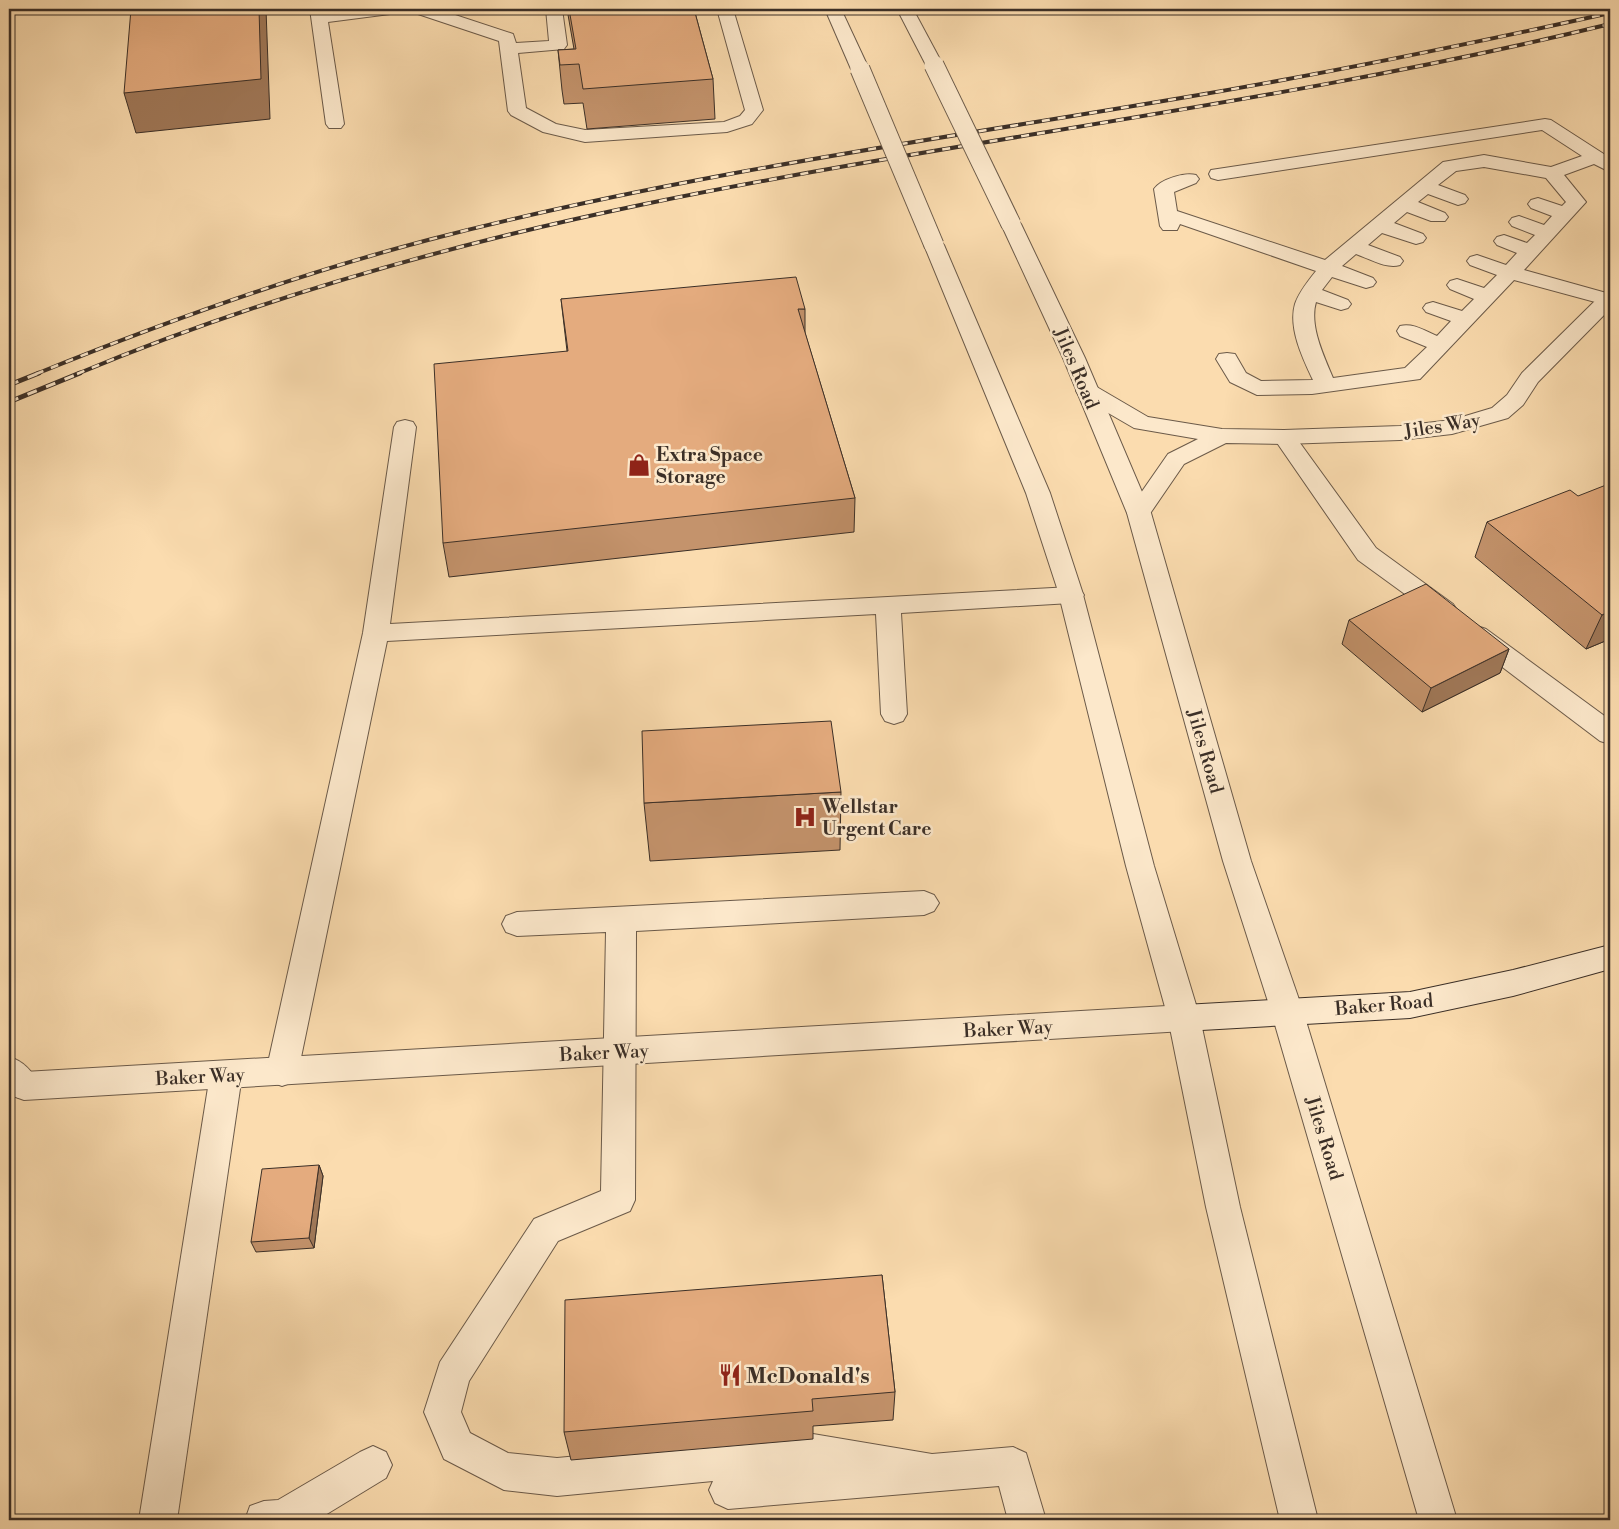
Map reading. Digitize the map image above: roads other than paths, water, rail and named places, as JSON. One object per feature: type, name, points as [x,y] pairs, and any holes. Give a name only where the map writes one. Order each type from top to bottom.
[{"type":"street","points":[[335,124],[319,13],[390,9]]},
{"type":"street","points":[[421,9],[507,38],[518,111],[546,128],[562,134],[585,136],[727,126],[746,120],[754,110],[725,9]]},
{"type":"street","points":[[508,49],[558,45],[554,9]]},
{"type":"street","points":[[833,9],[1038,493],[1071,596],[1140,866],[1184,1018],[1223,1207],[1299,1520]]},
{"type":"street","name":"Jiles Road","points":[[906,9],[1011,224],[1087,391],[1139,513],[1237,861],[1287,1011],[1438,1520]]},
{"type":"street","points":[[1218,174],[1545,124],[1604,162]]},
{"type":"street","points":[[1326,385],[1313,360],[1304,311],[1310,293],[1328,268],[1445,170],[1450,166],[1484,160],[1552,173],[1604,162]]},
{"type":"street","points":[[1445,170],[1476,181]]},
{"type":"street","points":[[1227,358],[1238,377],[1257,388],[1326,385],[1412,374],[1576,202],[1552,173]]},
{"type":"street","points":[[1189,179],[1164,189],[1169,220],[1328,268],[1366,282]]},
{"type":"street","points":[[1425,187],[1458,200]]},
{"type":"street","points":[[1405,204],[1438,217]]},
{"type":"street","points":[[1538,204],[1565,214]]},
{"type":"street","points":[[1519,222],[1546,232]]},
{"type":"street","points":[[1380,225],[1416,238]]},
{"type":"street","points":[[1504,241],[1530,251]]},
{"type":"street","points":[[1355,247],[1393,261]]},
{"type":"street","points":[[1478,261],[1510,273],[1609,298]]},
{"type":"street","points":[[1457,285],[1488,296]]},
{"type":"street","points":[[1310,293],[1341,304]]},
{"type":"street","name":"Jiles Way","points":[[1087,391],[1142,423],[1222,436],[1284,437],[1400,433],[1443,428],[1485,419],[1500,413],[1515,400],[1530,378],[1609,298]]},
{"type":"street","points":[[1433,308],[1465,320]]},
{"type":"street","points":[[1408,331],[1441,345]]},
{"type":"street","points":[[282,1072],[376,632],[405,427]]},
{"type":"street","name":"Jiles Way","points":[[1139,513],[1176,460],[1222,436]]},
{"type":"street","points":[[1284,437],[1367,554],[1610,734]]},
{"type":"street","points":[[376,632],[888,607],[1071,596]]},
{"type":"street","points":[[888,607],[894,714]]},
{"type":"street","points":[[517,924],[924,903]]},
{"type":"street","points":[[622,920],[618,1200],[546,1230],[453,1374],[442,1412],[457,1446],[504,1472],[557,1477],[813,1453],[933,1474]]},
{"type":"street","name":"Baker Road","points":[[1184,1018],[1410,1005],[1513,983],[1610,957]]},
{"type":"street","name":"Baker Way","points":[[16,1078],[226,1075],[1184,1018]]},
{"type":"street","points":[[158,1520],[226,1075]]},
{"type":"street","points":[[264,1520],[283,1519],[373,1465]]},
{"type":"street","points":[[728,1490],[1013,1466],[1027,1520]]},
{"type":"railway","points":[[36,374],[181,318],[279,284],[428,240],[522,217],[616,196],[806,160],[1293,78],[1452,47],[1610,13]]},
{"type":"railway","points":[[77,374],[215,321],[286,297],[428,255],[573,220],[645,204],[886,159],[1370,76],[1610,24]]},
{"type":"railway","points":[[9,385],[39,373]]},
{"type":"railway","points":[[9,402],[80,373]]},
{"type":"place","name":"Extra Space Storage","points":[[639,465]]},
{"type":"place","name":"Wellstar Urgent Care","points":[[805,817]]},
{"type":"place","name":"McDonald's","points":[[730,1375]]}]
